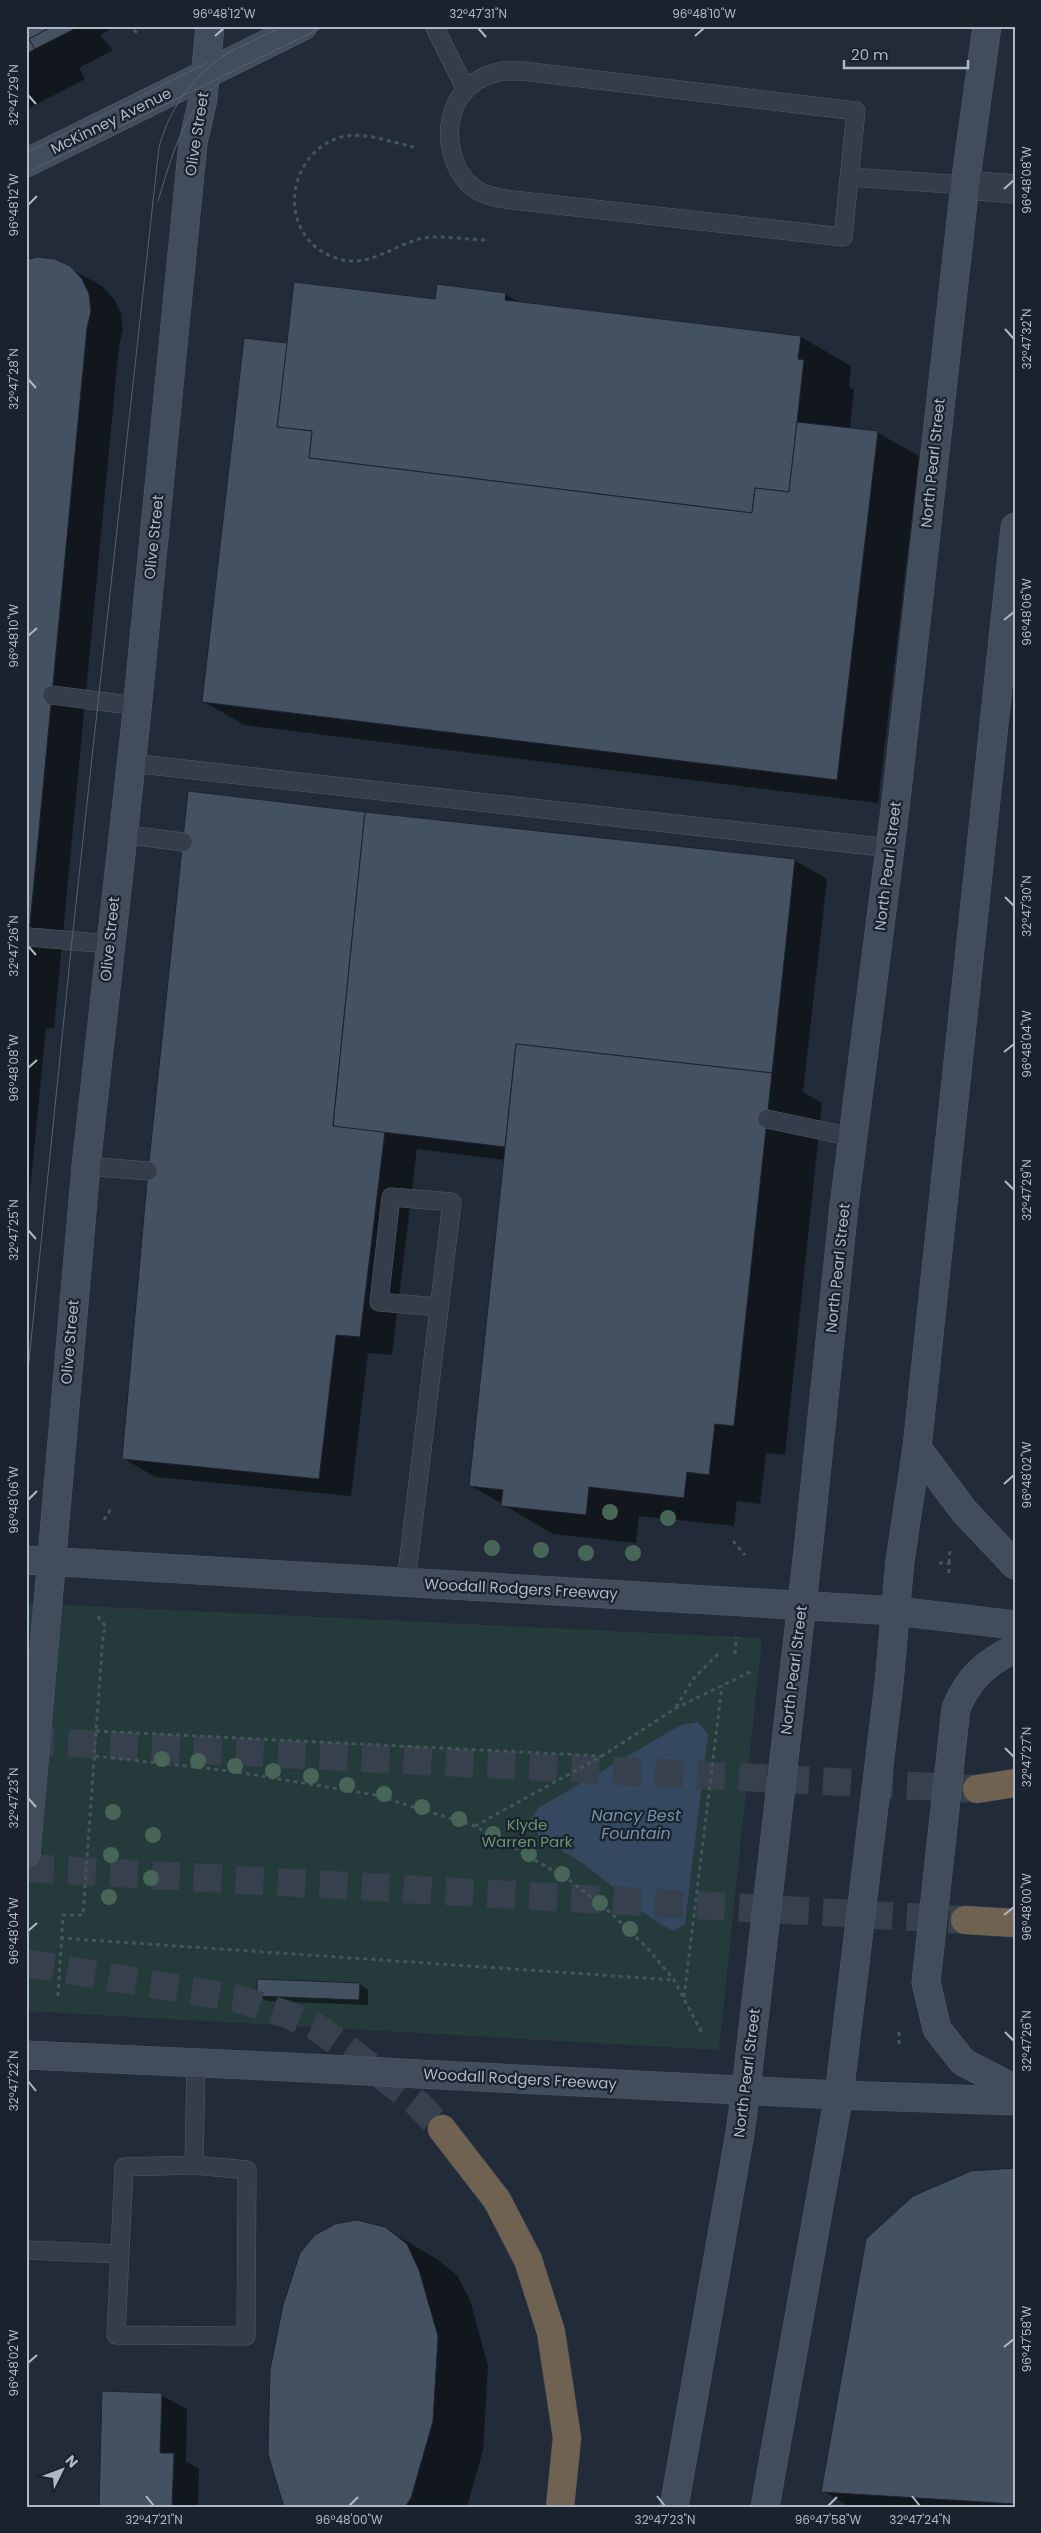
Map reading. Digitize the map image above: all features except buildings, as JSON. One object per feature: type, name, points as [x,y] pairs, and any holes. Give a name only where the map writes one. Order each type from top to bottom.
[{"type":"highway","points":[[1015,1782],[977,1789],[1015,1792]]},
{"type":"highway","points":[[965,1920],[1015,1923]]},
{"type":"highway","points":[[442,2129],[497,2200],[528,2260],[551,2332],[566,2438],[560,2507]]},
{"type":"main road","name":"Olive Street","points":[[26,1854],[39,1561],[131,763],[193,143],[203,99],[210,26]]},
{"type":"main road","name":"McKinney Avenue","points":[[26,163],[303,26]]},
{"type":"main road","name":"North Pearl Street","points":[[674,2507],[740,2133],[746,2089],[802,1606],[852,1137],[890,848],[965,185],[987,26]]},
{"type":"main road","points":[[765,2507],[839,2095],[896,1611],[900,1560],[917,1448],[1015,527]]},
{"type":"main road","points":[[917,1448],[964,1511],[1015,1565]]},
{"type":"main road","name":"Woodall Rodgers Freeway","points":[[39,1561],[896,1611],[1015,1625]]},
{"type":"main road","points":[[1015,1648],[981,1669],[966,1686],[956,1708],[926,1982],[937,2028],[963,2062],[1015,2089]]},
{"type":"main road","name":"Woodall Rodgers Freeway","points":[[26,2055],[839,2095],[1015,2101]]},
{"type":"street","points":[[965,185],[1015,189]]},
{"type":"lane","points":[[434,26],[466,90]]},
{"type":"lane","points":[[502,71],[523,71],[856,111],[850,177],[843,238],[497,198],[482,192],[468,183],[456,166],[449,147],[449,126],[455,106],[466,90],[483,77],[502,71]]},
{"type":"lane","points":[[850,177],[965,185]]},
{"type":"lane","points":[[52,695],[137,706]]},
{"type":"lane","points":[[131,763],[890,848]]},
{"type":"lane","points":[[122,834],[183,842]]},
{"type":"lane","points":[[29,937],[110,944]]},
{"type":"lane","points":[[767,1120],[852,1137]]},
{"type":"lane","points":[[86,1166],[148,1171]]},
{"type":"lane","points":[[406,1582],[452,1202],[384,1196],[379,1302],[439,1307]]},
{"type":"lane","points":[[194,2166],[196,2063]]},
{"type":"lane","points":[[194,2166],[247,2170],[246,2336],[116,2335],[124,2167],[194,2166]]},
{"type":"lane","points":[[26,2250],[120,2254]]},
{"type":"path","points":[[127,26],[138,33]]},
{"type":"path","points":[[414,146],[358,136],[336,138],[318,149],[303,166],[295,186],[294,208],[301,228],[315,245],[333,257],[354,262],[376,258],[424,238],[488,240]]},
{"type":"path","points":[[104,1520],[112,1507]]},
{"type":"path","points":[[733,1541],[745,1555]]},
{"type":"path","points":[[939,1563],[949,1563],[949,1576]]},
{"type":"path","points":[[58,1996],[60,1938],[63,1915],[83,1915],[96,1731],[106,1627],[98,1616]]},
{"type":"path","points":[[735,1654],[736,1635]]},
{"type":"path","points":[[676,1708],[694,1678],[718,1654]]},
{"type":"path","points":[[475,1826],[602,1756],[676,1708],[754,1670]]},
{"type":"path","points":[[684,1997],[722,1685]]},
{"type":"path","points":[[96,1731],[602,1756]]},
{"type":"path","points":[[95,1756],[231,1771],[375,1795],[475,1826],[568,1879],[617,1919],[650,1951],[674,1980],[702,2033]]},
{"type":"path","points":[[60,1938],[674,1980]]},
{"type":"green space","name":"Klyde Warren Park","points":[[26,1603],[762,1638],[719,2050],[26,2011]]},
{"type":"water","name":"Nancy Best Fountain","points":[[698,1722],[708,1734],[685,1924],[674,1931],[648,1916],[589,1868],[538,1835],[529,1823],[538,1808],[681,1725]]},
{"type":"tunnel","points":[[26,1741],[977,1789]]},
{"type":"tunnel","points":[[26,1868],[965,1920]]},
{"type":"tunnel","points":[[26,1963],[235,1998],[286,2014],[316,2027],[350,2051],[417,2103],[442,2129]]},
{"type":"tram line","points":[[227,53],[284,26]]},
{"type":"tram line","points":[[26,173],[325,26]]},
{"type":"tram line","points":[[26,1390],[72,940],[159,147],[170,117],[186,91],[207,68],[233,50]]},
{"type":"tram line","points":[[26,153],[207,63]]},
{"type":"tram line","points":[[158,201],[174,152],[187,121],[196,107],[220,82]]}]
